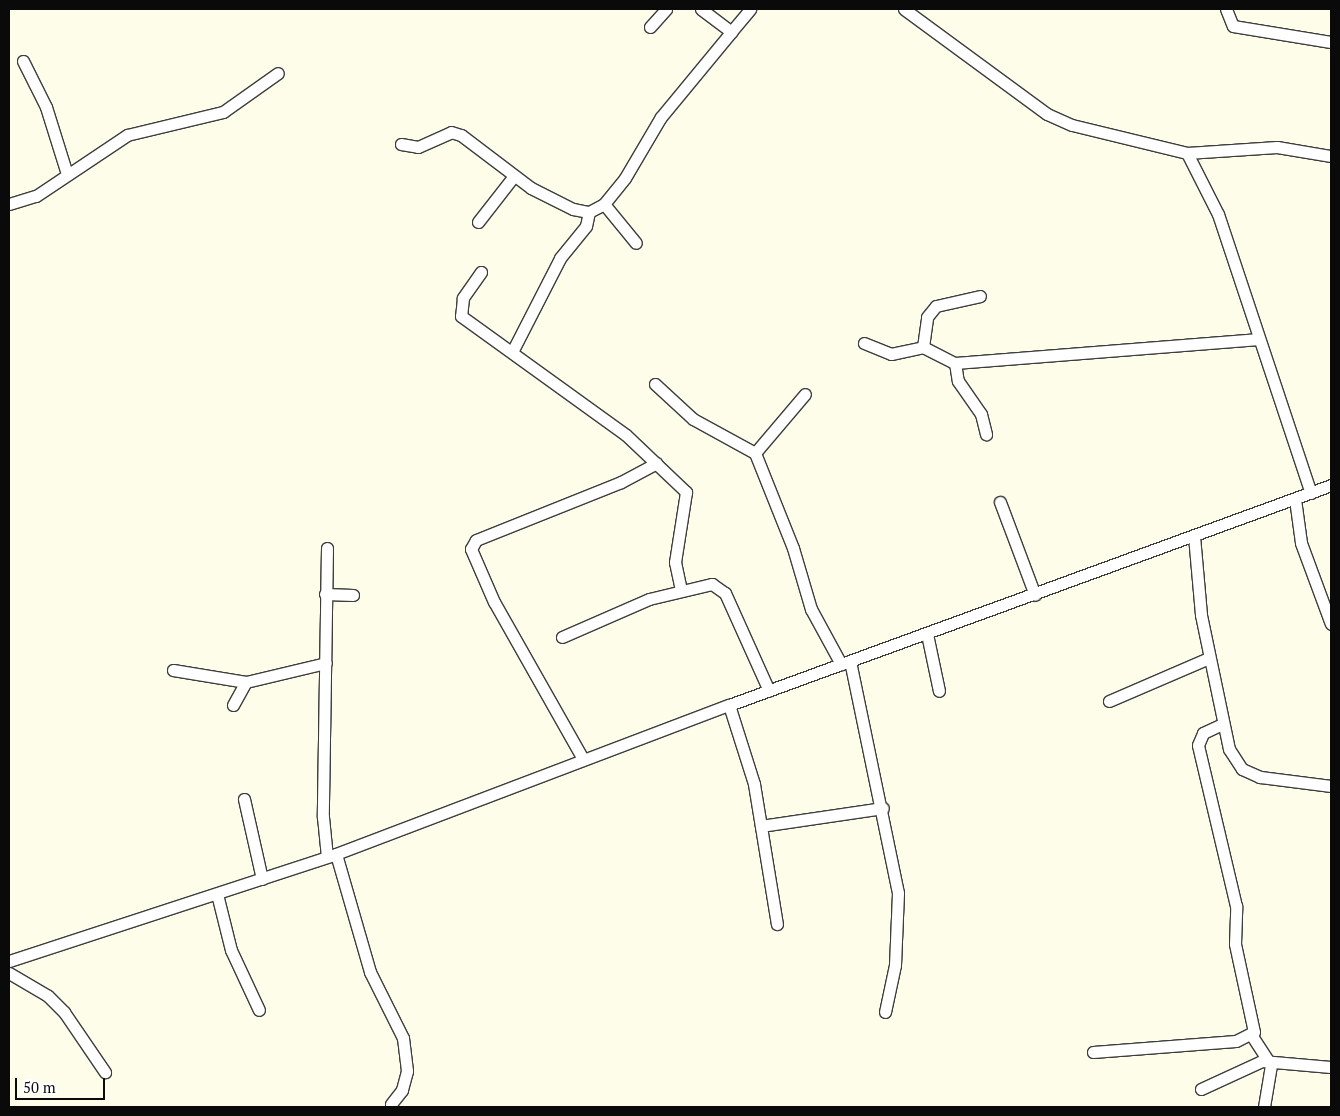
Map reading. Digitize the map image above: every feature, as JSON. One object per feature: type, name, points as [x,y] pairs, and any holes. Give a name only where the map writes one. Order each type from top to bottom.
[{"type":"street","points":[[650,27],[666,9]]},
{"type":"street","points":[[701,9],[732,32]]},
{"type":"street","points":[[401,144],[426,146],[451,132],[468,139],[513,177],[552,200],[589,212],[604,204],[625,178],[661,117],[750,9]]},
{"type":"street","points":[[904,9],[1047,114],[1072,125],[1187,153],[1277,147],[1331,156]]},
{"type":"street","points":[[1226,9],[1233,26],[1331,42]]},
{"type":"street","points":[[23,60],[46,107],[67,174]]},
{"type":"street","points":[[9,204],[36,196],[127,136],[223,112],[278,73]]},
{"type":"street","points":[[1187,153],[1218,214],[1311,492]]},
{"type":"street","points":[[478,222],[513,177]]},
{"type":"street","points":[[604,204],[636,244]]},
{"type":"street","points":[[512,352],[560,258],[586,226],[589,212]]},
{"type":"street","points":[[481,272],[463,298],[461,316],[626,435],[686,492],[675,562],[681,590]]},
{"type":"street","points":[[923,346],[927,317],[936,306],[980,296]]},
{"type":"street","points":[[864,343],[891,354],[923,346],[954,363],[1259,339]]},
{"type":"street","points":[[954,363],[958,381],[981,414],[986,434]]},
{"type":"street","points":[[655,384],[693,419],[755,453],[793,548],[810,609],[846,663],[883,808],[898,893],[895,965],[885,1012]]},
{"type":"street","points":[[755,453],[805,394]]},
{"type":"street","points":[[583,759],[494,602],[471,549],[476,540],[597,492],[656,463]]},
{"type":"street","points":[[9,961],[332,856],[583,759],[1331,485]]},
{"type":"street","points":[[1294,499],[1302,543],[1331,624]]},
{"type":"street","points":[[1000,502],[1034,594]]},
{"type":"street","points":[[1194,536],[1192,559],[1209,658],[1229,749],[1242,769],[1260,777],[1331,786]]},
{"type":"street","points":[[1176,543],[1192,559]]},
{"type":"street","points":[[327,548],[323,817],[332,856],[370,972],[402,1038],[407,1071],[402,1090],[391,1104]]},
{"type":"street","points":[[562,637],[681,590],[719,586],[769,691]]},
{"type":"street","points":[[325,594],[353,595]]},
{"type":"street","points":[[927,634],[939,691]]},
{"type":"street","points":[[1109,701],[1209,658]]},
{"type":"street","points":[[174,670],[246,682],[326,662]]},
{"type":"street","points":[[233,705],[246,682]]},
{"type":"street","points":[[729,705],[743,741],[761,826],[776,924]]},
{"type":"street","points":[[1222,724],[1203,733],[1198,745],[1236,906],[1235,944],[1254,1024],[1252,1036],[1270,1062],[1264,1107]]},
{"type":"street","points":[[244,799],[262,879]]},
{"type":"street","points":[[761,826],[883,808]]},
{"type":"street","points":[[217,894],[231,950],[259,1010]]},
{"type":"street","points":[[9,973],[48,996],[64,1012],[105,1072]]},
{"type":"street","points":[[1093,1052],[1252,1036]]},
{"type":"street","points":[[1201,1089],[1262,1061],[1331,1068]]}]
